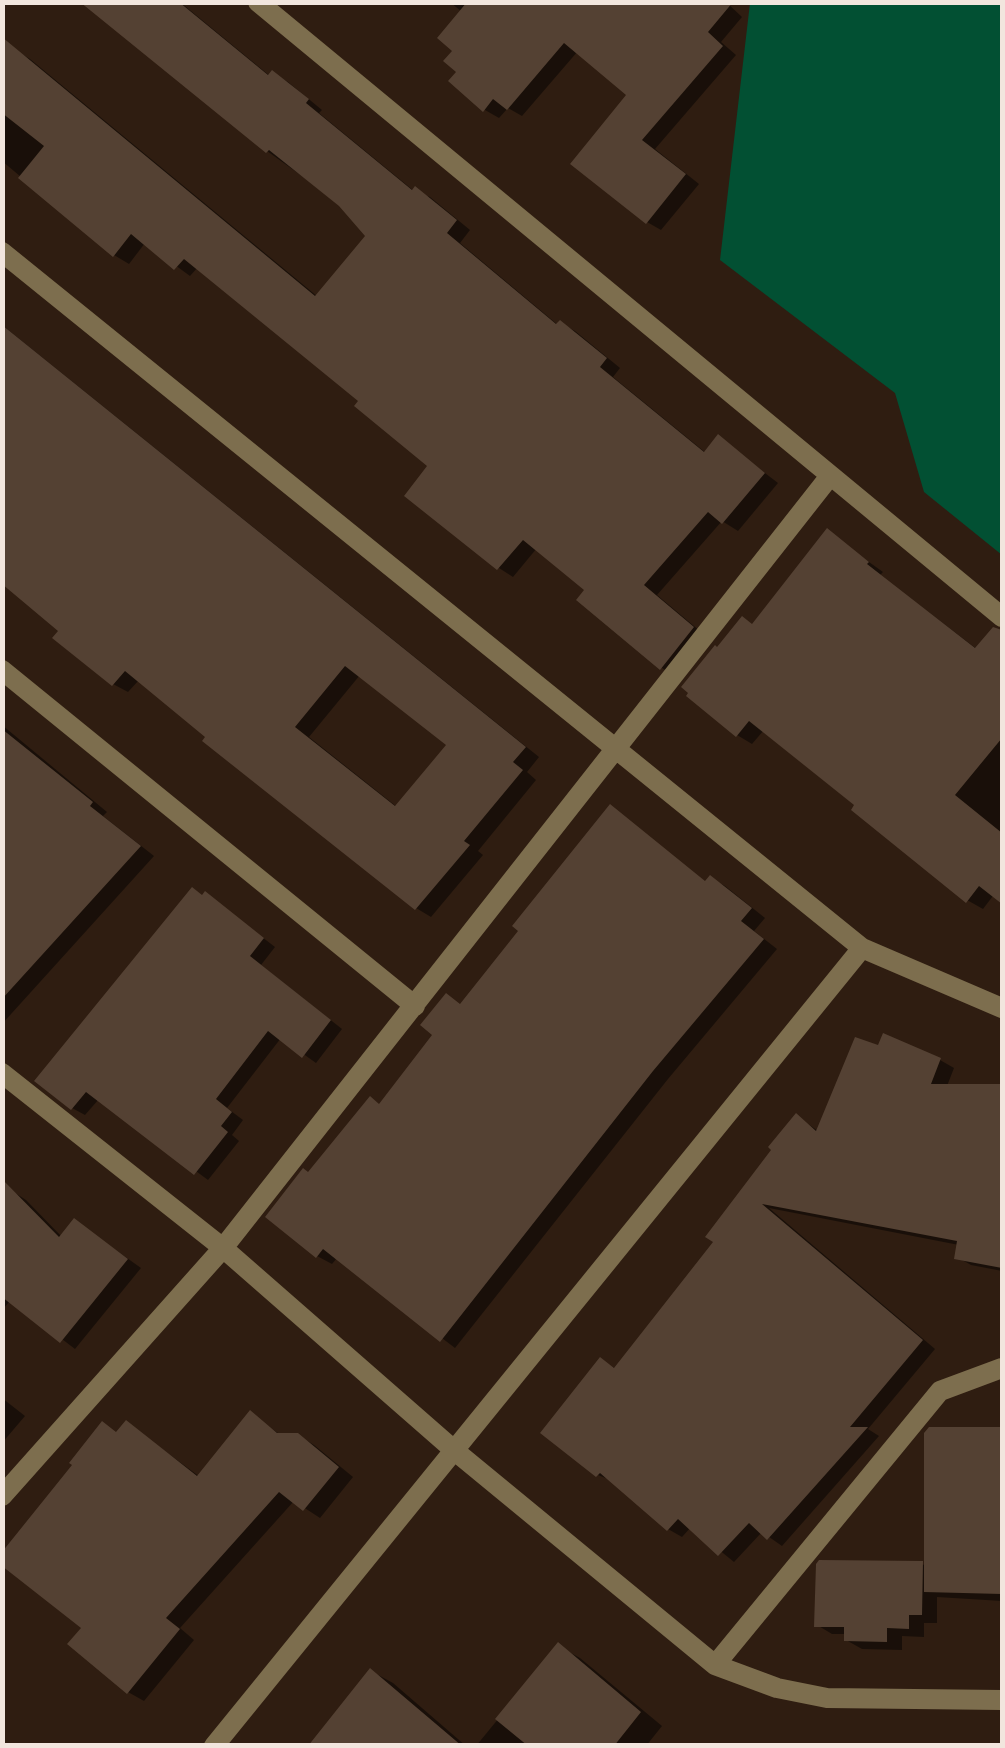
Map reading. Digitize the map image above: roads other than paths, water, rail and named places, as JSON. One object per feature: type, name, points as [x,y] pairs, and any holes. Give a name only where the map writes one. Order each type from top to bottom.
[{"type":"street","points":[[258,2],[1002,616]]},
{"type":"street","points":[[2,252],[862,948],[1002,1008]]},
{"type":"street","points":[[2,1496],[223,1248],[830,476]]},
{"type":"street","points":[[2,670],[415,1006]]},
{"type":"street","points":[[215,1745],[862,948]]},
{"type":"street","points":[[2,1073],[223,1248],[455,1451],[716,1665],[776,1688],[827,1698],[1002,1700]]},
{"type":"street","points":[[716,1665],[940,1391],[1002,1368]]}]
